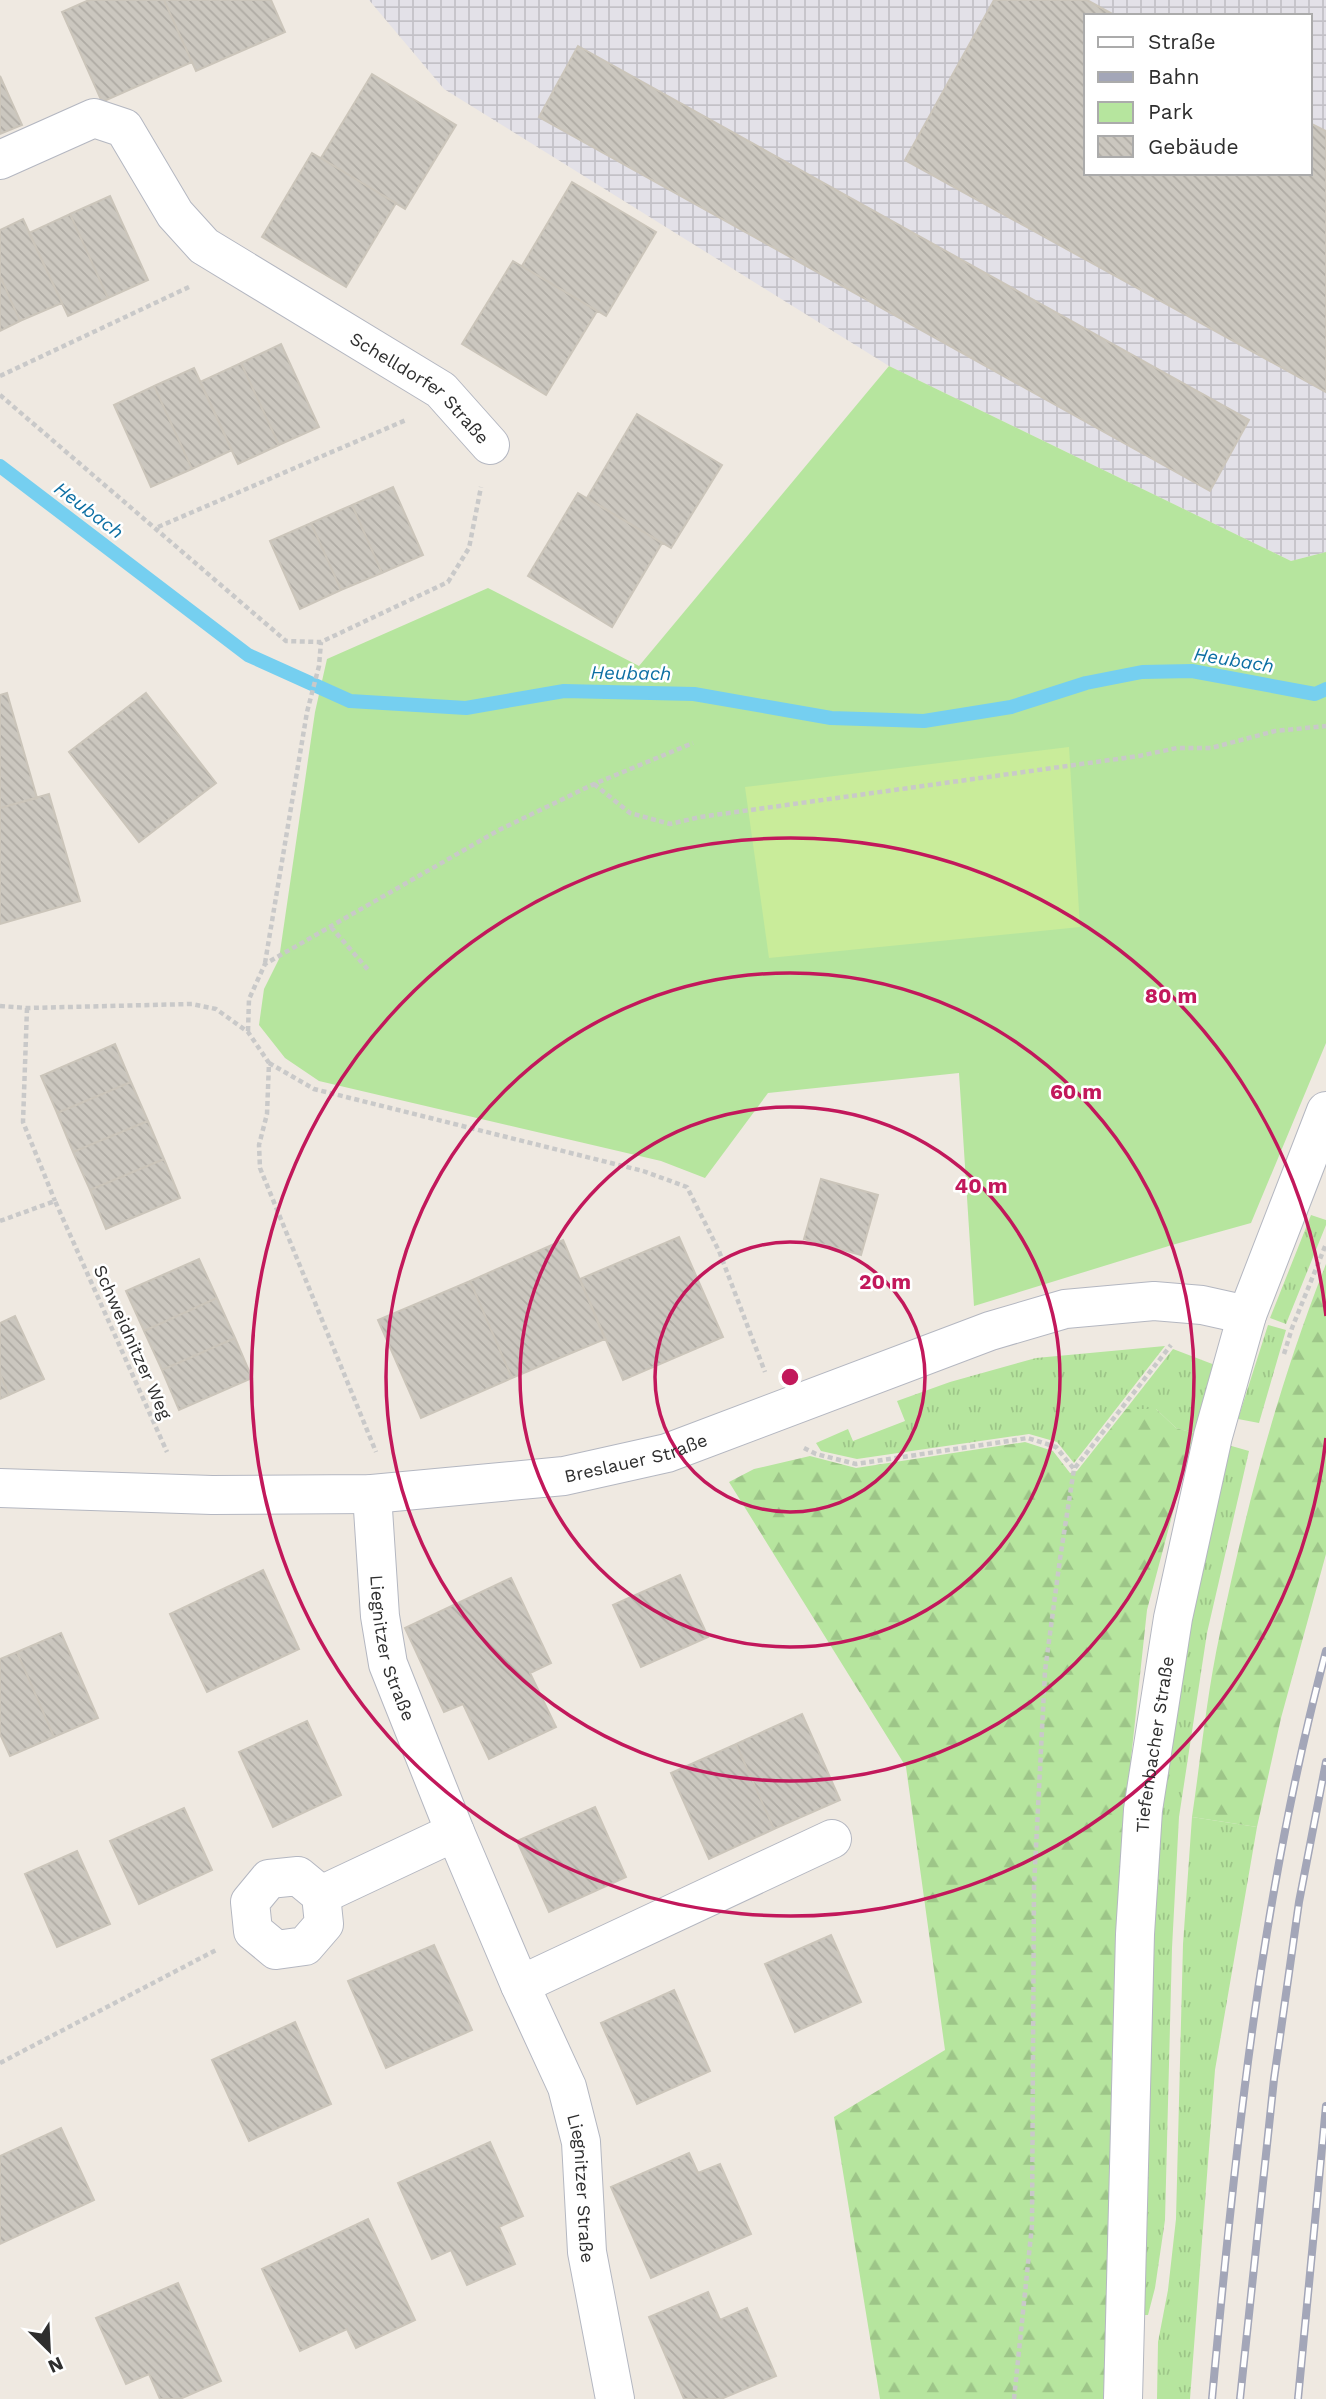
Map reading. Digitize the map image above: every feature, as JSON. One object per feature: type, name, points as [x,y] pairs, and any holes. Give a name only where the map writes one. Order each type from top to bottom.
[{"type":"street","name":"Schelldorfer Straße","points":[[0,160],[94,118],[124,128],[175,214],[204,246],[441,390],[490,445]]},
{"type":"street","name":"Tiefenbacher Straße","points":[[1123,2399],[1135,1934],[1143,1810],[1173,1618],[1213,1436],[1247,1315],[1326,1111]]},
{"type":"street","name":"Breslauer Straße","points":[[0,1488],[186,1494],[383,1494],[564,1476],[667,1453],[990,1331],[1065,1309],[1154,1301],[1202,1305],[1247,1315]]},
{"type":"street","name":"Liegnitzer Straße","points":[[383,1494],[380,1616],[388,1664],[455,1832],[567,2087],[581,2142],[587,2252],[615,2399]]},
{"type":"street","points":[[321,1895],[455,1832]]},
{"type":"street","points":[[520,1985],[832,1839]]},
{"type":"street","points":[[298,1876],[321,1895],[324,1924],[305,1946],[276,1950],[253,1931],[250,1902],[269,1879],[298,1876]]},
{"type":"path","points":[[0,376],[237,264]]},
{"type":"path","points":[[157,528],[419,414],[441,390]]},
{"type":"path","name":"Schelldorfer Straße","points":[[0,394],[286,641],[321,642],[448,582],[469,548],[490,445]]},
{"type":"path","points":[[248,1032],[249,999],[265,964],[307,712],[319,667],[321,642]]},
{"type":"path","points":[[594,784],[630,813],[670,824],[700,817],[1139,756],[1177,748],[1211,748],[1275,731],[1326,726]]},
{"type":"path","points":[[265,964],[499,830],[594,784],[693,743]]},
{"type":"path","points":[[331,927],[370,972]]},
{"type":"path","points":[[0,1006],[27,1008],[192,1004],[216,1009],[248,1032],[269,1063],[314,1088],[643,1171],[687,1188],[719,1251],[780,1412],[803,1447],[816,1454],[856,1464],[1028,1438],[1056,1447],[1074,1469]]},
{"type":"path","name":"Schweidnitzer Weg","points":[[27,1008],[23,1122],[55,1202],[186,1494]]},
{"type":"path","points":[[269,1063],[267,1114],[259,1145],[260,1168],[383,1494]]},
{"type":"path","points":[[0,1221],[55,1202]]},
{"type":"path","points":[[1280,1366],[1292,1328],[1326,1244]]},
{"type":"path","points":[[1014,2399],[1032,2225],[1034,1887],[1045,1671],[1074,1469],[1202,1305]]},
{"type":"path","points":[[0,2063],[253,1931]]},
{"type":"shaded area","points":[[369,0],[1326,0],[1326,552],[1291,561],[889,366],[444,89]]},
{"type":"green space","points":[[889,366],[1291,561],[1326,552],[1326,1043],[1251,1223],[974,1306],[959,1073],[768,1093],[705,1178],[661,1161],[319,1081],[285,1058],[259,1025],[264,989],[279,959],[315,712],[327,659],[488,588],[639,666]]},
{"type":"green space","points":[[1069,747],[1080,927],[769,958],[745,787]]},
{"type":"green space","points":[[1311,1215],[1326,1220],[1326,1225],[1286,1324],[1270,1318]]},
{"type":"green space","points":[[1326,1264],[1326,1554],[1281,1718],[1257,1827],[1192,1817],[1211,1678],[1241,1539],[1293,1354]]},
{"type":"green space","points":[[1268,1325],[1286,1330],[1259,1423],[1238,1419]]},
{"type":"green space","points":[[1165,1346],[1074,1463],[1057,1442],[1029,1434],[857,1459],[821,1451],[816,1443],[848,1429],[853,1441],[905,1421],[897,1401],[950,1382],[1036,1358]]},
{"type":"green space","points":[[1173,1349],[1215,1365],[1194,1433],[1176,1428],[1156,1409],[1126,1409]]},
{"type":"green space","points":[[1126,1409],[1156,1409],[1176,1428],[1194,1433],[1147,1610],[1126,1805],[1110,2399],[880,2399],[834,2117],[945,2050],[906,1767],[729,1482],[754,1469],[810,1456],[856,1468],[1025,1442],[1053,1451],[1070,1473],[1077,1471]]},
{"type":"green space","points":[[1228,1445],[1249,1451],[1207,1633],[1179,1817],[1172,1948],[1165,2220],[1155,2288],[1148,2315],[1140,2315],[1157,1811],[1186,1618]]},
{"type":"green space","points":[[1192,1817],[1257,1827],[1215,2070],[1190,2399],[1157,2399],[1158,2342],[1168,2290],[1176,2219],[1183,1944]]},
{"type":"building","points":[[89,0],[164,0],[192,62],[102,102],[62,12]]},
{"type":"building","points":[[164,0],[271,0],[285,32],[196,71]]},
{"type":"building","points":[[994,0],[1087,0],[1112,14],[1084,14],[1084,175],[1312,175],[1312,124],[1326,131],[1326,392],[905,160]]},
{"type":"building","points":[[578,46],[1249,420],[1210,491],[539,117]]},
{"type":"building","points":[[372,74],[456,125],[405,209],[321,158]]},
{"type":"building","points":[[0,76],[22,125],[0,134]]},
{"type":"building","points":[[312,153],[396,203],[346,287],[262,237]]},
{"type":"building","points":[[572,182],[656,232],[606,316],[522,266]]},
{"type":"building","points":[[110,196],[148,280],[108,298],[70,214]]},
{"type":"building","points":[[70,214],[108,298],[68,316],[29,233]]},
{"type":"building","points":[[23,219],[62,303],[20,321],[0,276],[0,230]]},
{"type":"building","points":[[513,261],[597,311],[546,395],[462,344]]},
{"type":"building","points":[[0,276],[20,321],[0,331]]},
{"type":"building","points":[[281,344],[319,427],[279,445],[241,363]]},
{"type":"building","points":[[241,363],[279,445],[238,464],[200,382]]},
{"type":"building","points":[[194,368],[232,450],[192,469],[154,386]]},
{"type":"building","points":[[154,386],[192,469],[151,487],[114,405]]},
{"type":"building","points":[[637,414],[722,465],[671,548],[587,498]]},
{"type":"building","points":[[393,487],[423,555],[382,573],[352,505]]},
{"type":"building","points":[[578,493],[662,543],[612,627],[528,576]]},
{"type":"building","points":[[352,505],[382,573],[341,590],[311,523]]},
{"type":"building","points":[[311,523],[341,590],[300,609],[270,541]]},
{"type":"building","points":[[7,693],[37,798],[0,808],[0,695]]},
{"type":"building","points":[[146,693],[216,783],[139,842],[69,752]]},
{"type":"building","points":[[49,794],[80,901],[0,924],[0,808]]},
{"type":"building","points":[[115,1044],[131,1082],[57,1113],[41,1076]]},
{"type":"building","points":[[131,1082],[148,1121],[73,1152],[57,1113]]},
{"type":"building","points":[[148,1121],[164,1159],[90,1190],[73,1152]]},
{"type":"building","points":[[164,1159],[180,1198],[106,1229],[90,1190]]},
{"type":"building","points":[[821,1179],[878,1195],[861,1255],[804,1239]]},
{"type":"building","points":[[679,1237],[723,1337],[623,1380],[580,1279]]},
{"type":"building","points":[[563,1240],[605,1339],[512,1378],[470,1281]]},
{"type":"building","points":[[199,1259],[217,1298],[144,1331],[126,1291]]},
{"type":"building","points":[[470,1281],[512,1378],[421,1418],[378,1320]]},
{"type":"building","points":[[217,1298],[235,1338],[162,1370],[144,1331]]},
{"type":"building","points":[[15,1316],[44,1379],[9,1395],[0,1374],[0,1323]]},
{"type":"building","points":[[235,1338],[252,1378],[179,1410],[162,1370]]},
{"type":"building","points":[[0,1374],[9,1395],[0,1399]]},
{"type":"building","points":[[263,1570],[299,1649],[207,1692],[170,1614]]},
{"type":"building","points":[[680,1575],[708,1637],[641,1667],[613,1605]]},
{"type":"building","points":[[511,1578],[551,1663],[530,1673],[556,1727],[489,1759],[463,1704],[444,1712],[405,1628]]},
{"type":"building","points":[[61,1633],[98,1718],[54,1737],[17,1652]]},
{"type":"building","points":[[17,1652],[54,1737],[10,1756],[0,1734],[0,1659]]},
{"type":"building","points":[[802,1714],[840,1800],[774,1829],[736,1744]]},
{"type":"building","points":[[307,1721],[341,1795],[273,1827],[239,1752]]},
{"type":"building","points":[[736,1744],[774,1829],[709,1859],[671,1773]]},
{"type":"building","points":[[595,1807],[626,1877],[549,1912],[517,1841]]},
{"type":"building","points":[[184,1808],[212,1870],[139,1904],[110,1841]]},
{"type":"building","points":[[77,1851],[110,1924],[57,1947],[25,1874]]},
{"type":"building","points":[[831,1935],[861,2002],[795,2032],[765,1964]]},
{"type":"building","points":[[434,1945],[472,2030],[386,2068],[348,1981]]},
{"type":"building","points":[[674,1990],[710,2071],[637,2104],[601,2023]]},
{"type":"building","points":[[295,2022],[331,2104],[249,2141],[212,2060]]},
{"type":"building","points":[[61,2128],[94,2200],[0,2244],[0,2156]]},
{"type":"building","points":[[490,2142],[523,2216],[499,2227],[515,2264],[467,2285],[451,2250],[432,2259],[398,2183]]},
{"type":"building","points":[[689,2153],[698,2173],[720,2164],[751,2234],[651,2278],[611,2187]]},
{"type":"building","points":[[368,2219],[415,2320],[356,2348],[347,2329],[300,2351],[262,2269]]},
{"type":"building","points":[[178,2283],[221,2381],[180,2399],[160,2399],[149,2374],[126,2384],[96,2318]]},
{"type":"building","points":[[708,2292],[720,2320],[747,2308],[776,2376],[721,2399],[684,2399],[649,2317]]},
{"type":"waterway","name":"Heubach","points":[[0,466],[248,655],[350,701],[466,708],[564,691],[694,694],[831,718],[924,721],[1011,707],[1086,683],[1142,672],[1192,671],[1315,694],[1326,689]]},
{"type":"railway","points":[[1212,2399],[1230,2211],[1267,1929],[1303,1743],[1326,1651]]},
{"type":"railway","points":[[1240,2399],[1274,2079],[1299,1902],[1326,1762]]},
{"type":"railway","points":[[1298,2399],[1326,2106]]}]
